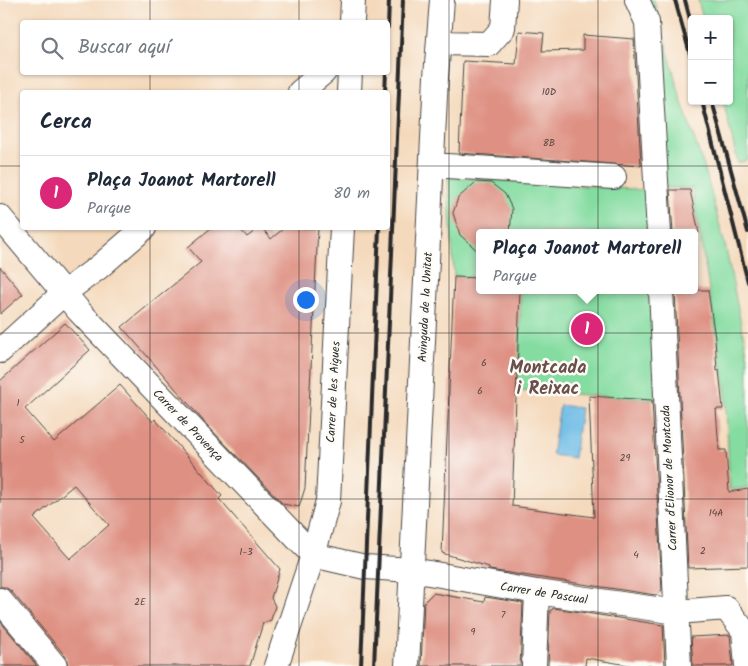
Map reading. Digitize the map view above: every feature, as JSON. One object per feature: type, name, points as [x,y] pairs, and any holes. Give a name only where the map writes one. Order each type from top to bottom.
[{"type":"street","points":[[352,20],[353,0]]},
{"type":"street","name":"Avinguda de la Unitat","points":[[408,666],[432,165],[442,0]]},
{"type":"street","points":[[439,43],[488,44],[503,28],[506,0]]},
{"type":"street","points":[[637,0],[647,22],[659,229]]},
{"type":"street","points":[[302,90],[320,75]]},
{"type":"street","points":[[349,90],[350,75]]},
{"type":"street","points":[[432,165],[614,177]]},
{"type":"street","name":"Carrer de Provença","points":[[0,217],[65,292],[79,312],[313,555]]},
{"type":"street","points":[[0,351],[65,292],[142,230]]},
{"type":"street","name":"Carrer de les Aigues","points":[[276,666],[313,555],[328,501],[342,230]]},
{"type":"street","name":"Carrer d'Elionor de Montcada","points":[[661,294],[679,666]]},
{"type":"street","name":"Carrer de Pascual","points":[[313,555],[365,567],[412,570],[537,592],[677,612],[726,608],[744,631],[747,666]]},
{"type":"street","points":[[534,666],[537,592]]},
{"type":"street","points":[[0,600],[55,666]]},
{"type":"green space","points":[[646,0],[654,0],[681,100],[705,170],[726,249],[748,359],[748,487],[730,490],[725,385],[692,188],[666,188]]},
{"type":"green space","points":[[698,0],[748,0],[748,160],[738,163],[724,105],[733,105],[733,15],[702,15]]},
{"type":"green space","points":[[448,177],[647,190],[649,229],[476,229],[476,277],[454,276]]},
{"type":"green space","points":[[521,294],[652,294],[656,400],[518,390]]},
{"type":"water","points":[[560,405],[581,408],[574,458],[552,455]]},
{"type":"building","points":[[519,31],[544,33],[542,51],[583,50],[583,35],[634,39],[641,166],[459,153],[463,61],[516,64]]},
{"type":"building","points":[[476,182],[491,183],[505,194],[512,209],[510,229],[476,229],[476,249],[460,235],[453,213],[458,198]]},
{"type":"building","points":[[670,190],[690,190],[699,233],[698,229],[673,229]]},
{"type":"building","points":[[209,230],[241,230],[247,237],[256,230],[264,230],[271,239],[282,230],[318,230],[305,488],[299,507],[283,504],[206,424],[122,327],[201,262],[188,247]]},
{"type":"building","points":[[0,267],[23,294],[0,314]]},
{"type":"building","points":[[454,277],[476,278],[476,294],[520,294],[512,506],[594,517],[589,396],[652,400],[662,590],[656,595],[489,570],[489,567],[442,553]]},
{"type":"building","points":[[698,290],[708,290],[723,409],[716,409],[719,450],[726,450],[729,492],[748,489],[748,566],[688,568],[675,294],[698,294]]},
{"type":"building","points":[[65,323],[90,350],[25,409],[54,442],[120,385],[153,422],[155,419],[222,496],[219,499],[280,569],[271,598],[275,606],[271,620],[263,623],[250,666],[68,666],[66,657],[11,591],[5,587],[0,587],[0,381]],"holes":[[[74,485],[109,525],[70,559],[34,518]]]},
{"type":"building","points":[[433,593],[484,602],[485,597],[523,603],[520,666],[421,666],[424,602]]},
{"type":"building","points":[[554,608],[663,625],[665,666],[634,666],[586,658],[585,666],[548,666],[550,611]]},
{"type":"building","points":[[0,621],[37,666],[0,666]]},
{"type":"building","points":[[730,635],[733,666],[693,666],[691,637]]},
{"type":"railway","points":[[388,20],[389,0]]},
{"type":"railway","points":[[374,666],[403,0]]},
{"type":"railway","points":[[675,0],[692,60]]},
{"type":"railway","points":[[685,0],[689,15]]},
{"type":"railway","points":[[385,90],[386,75]]},
{"type":"railway","points":[[703,105],[748,282]]},
{"type":"railway","points":[[713,105],[748,232]]},
{"type":"railway","points":[[361,666],[379,230]]},
{"type":"place","name":"Plaça Joanot Martorell","points":[[587,329]]},
{"type":"district","name":"Montcada i Reixac","points":[[548,377]]}]
